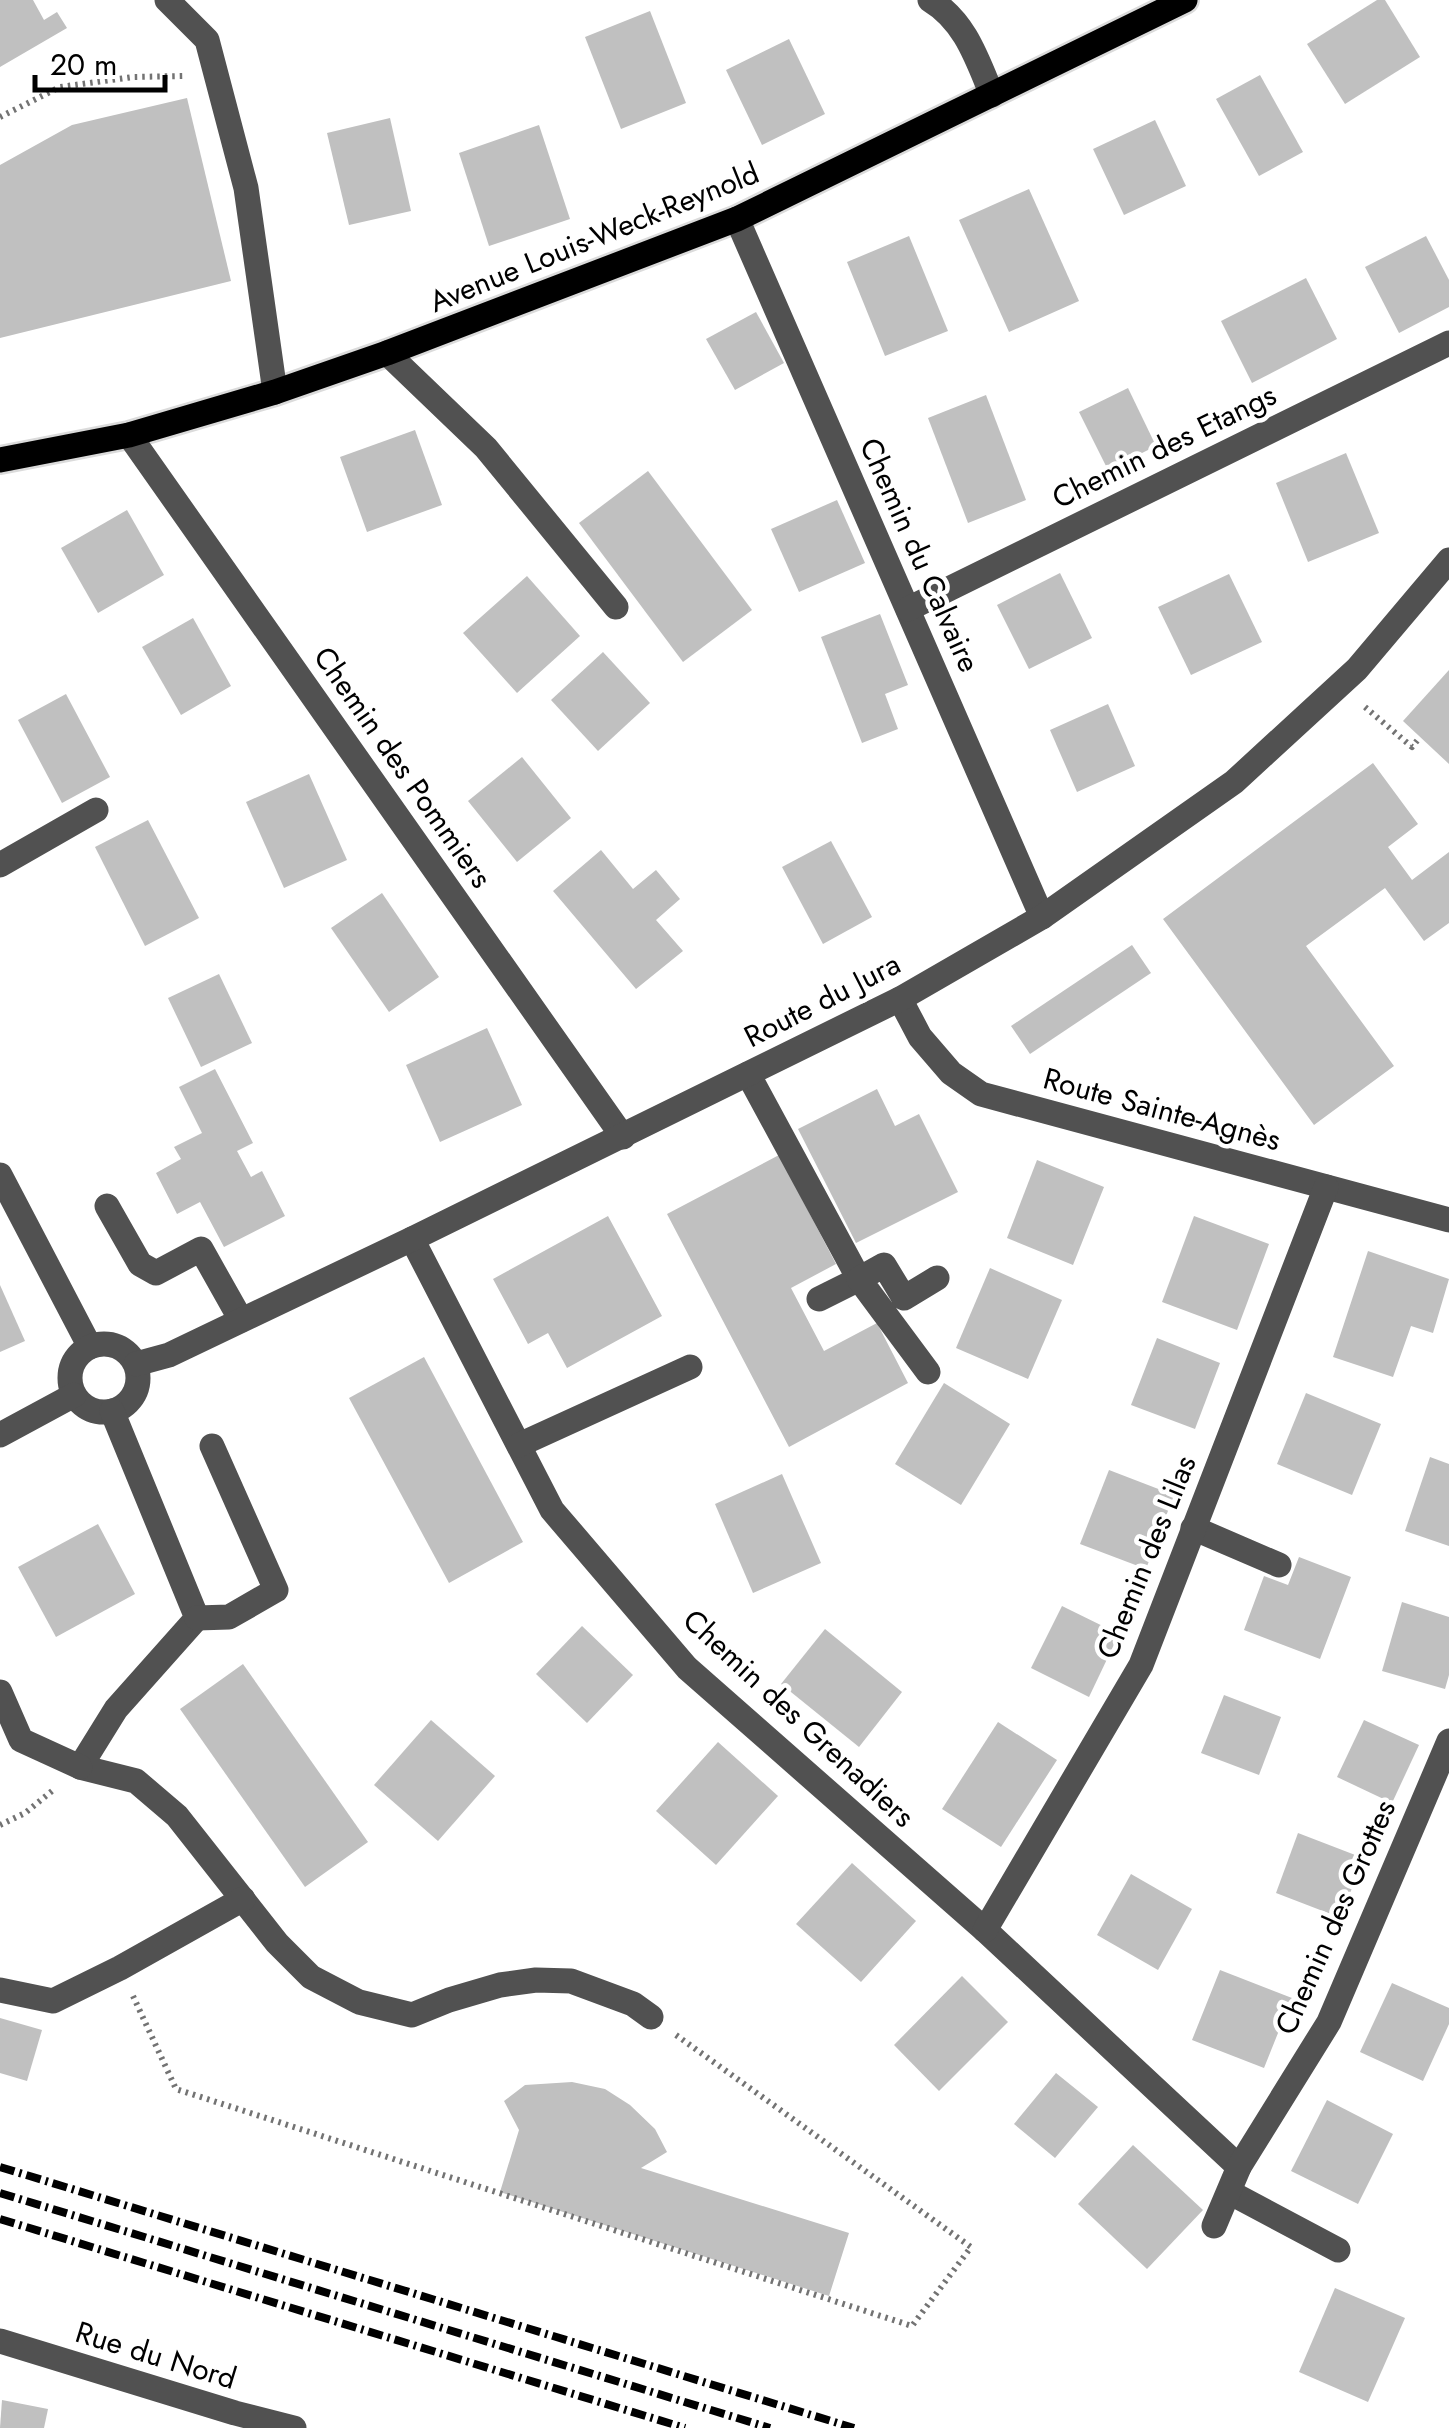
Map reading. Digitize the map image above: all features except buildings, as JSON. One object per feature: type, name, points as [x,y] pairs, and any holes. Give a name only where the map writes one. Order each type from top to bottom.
[{"type":"main road","name":"Avenue Louis-Weck-Reynold","points":[[0,460],[129,435],[275,392],[738,219],[1185,0]]},
{"type":"street","points":[[167,0],[207,40],[246,188],[275,392]]},
{"type":"street","points":[[930,0],[943,8],[968,38],[992,95]]},
{"type":"street","name":"Chemin du Calvaire","points":[[738,219],[1042,918]]},
{"type":"street","name":"Chemin des Etangs","points":[[908,608],[1449,343]]},
{"type":"street","points":[[387,353],[486,448],[616,607]]},
{"type":"street","name":"Chemin des Pommiers","points":[[129,435],[624,1136]]},
{"type":"street","name":"Route du Jura","points":[[136,1364],[169,1355],[624,1136],[900,998],[1042,918],[1234,782],[1356,669],[1449,560]]},
{"type":"street","points":[[0,865],[96,810]]},
{"type":"street","name":"Route Sainte-Agnès","points":[[900,998],[920,1037],[951,1073],[981,1094],[1449,1220]]},
{"type":"street","points":[[748,1074],[859,1279],[928,1372]]},
{"type":"street","points":[[0,1175],[90,1347]]},
{"type":"street","name":"Chemin des Lilas","points":[[986,1930],[1141,1665],[1326,1188]]},
{"type":"street","points":[[107,1206],[140,1264],[156,1274],[201,1249],[240,1320]]},
{"type":"street","name":"Chemin des Grenadiers","points":[[412,1239],[552,1510],[688,1668],[986,1930],[1240,2167]]},
{"type":"street","points":[[819,1299],[884,1265],[904,1298],[938,1278]]},
{"type":"street","points":[[103,1343],[116,1346],[136,1364],[134,1396],[122,1407],[94,1410],[74,1395],[71,1369],[78,1356],[90,1347],[103,1343]]},
{"type":"street","points":[[519,1445],[690,1367]]},
{"type":"street","points":[[0,1435],[74,1395]]},
{"type":"street","points":[[112,1411],[197,1618]]},
{"type":"street","points":[[80,1768],[116,1708],[197,1618],[229,1617],[276,1590],[212,1446]]},
{"type":"street","points":[[1194,1528],[1280,1566]]},
{"type":"street","points":[[0,1692],[20,1740],[80,1768],[136,1781],[177,1816],[276,1944],[312,1977],[359,2002],[412,2015],[500,1985],[571,1981],[633,2004],[652,2017]]},
{"type":"street","name":"Chemin des Grottes","points":[[1214,2226],[1240,2167],[1329,2022],[1440,1787],[1449,1741]]},
{"type":"street","points":[[0,1990],[53,2001],[244,1898]]},
{"type":"street","points":[[1229,2192],[1338,2250]]},
{"type":"street","name":"Rue du Nord","points":[[0,2341],[294,2428]]},
{"type":"path","points":[[0,116],[60,88],[133,78],[214,76]]},
{"type":"path","points":[[1364,706],[1412,748],[1420,737]]},
{"type":"path","points":[[0,1824],[25,1813],[80,1768]]},
{"type":"path","points":[[120,1968],[176,2089],[912,2326],[971,2246],[652,2017]]},
{"type":"railway","points":[[0,2167],[854,2428]]},
{"type":"railway","points":[[0,2193],[770,2428]]},
{"type":"railway","points":[[0,2219],[685,2428]]}]
